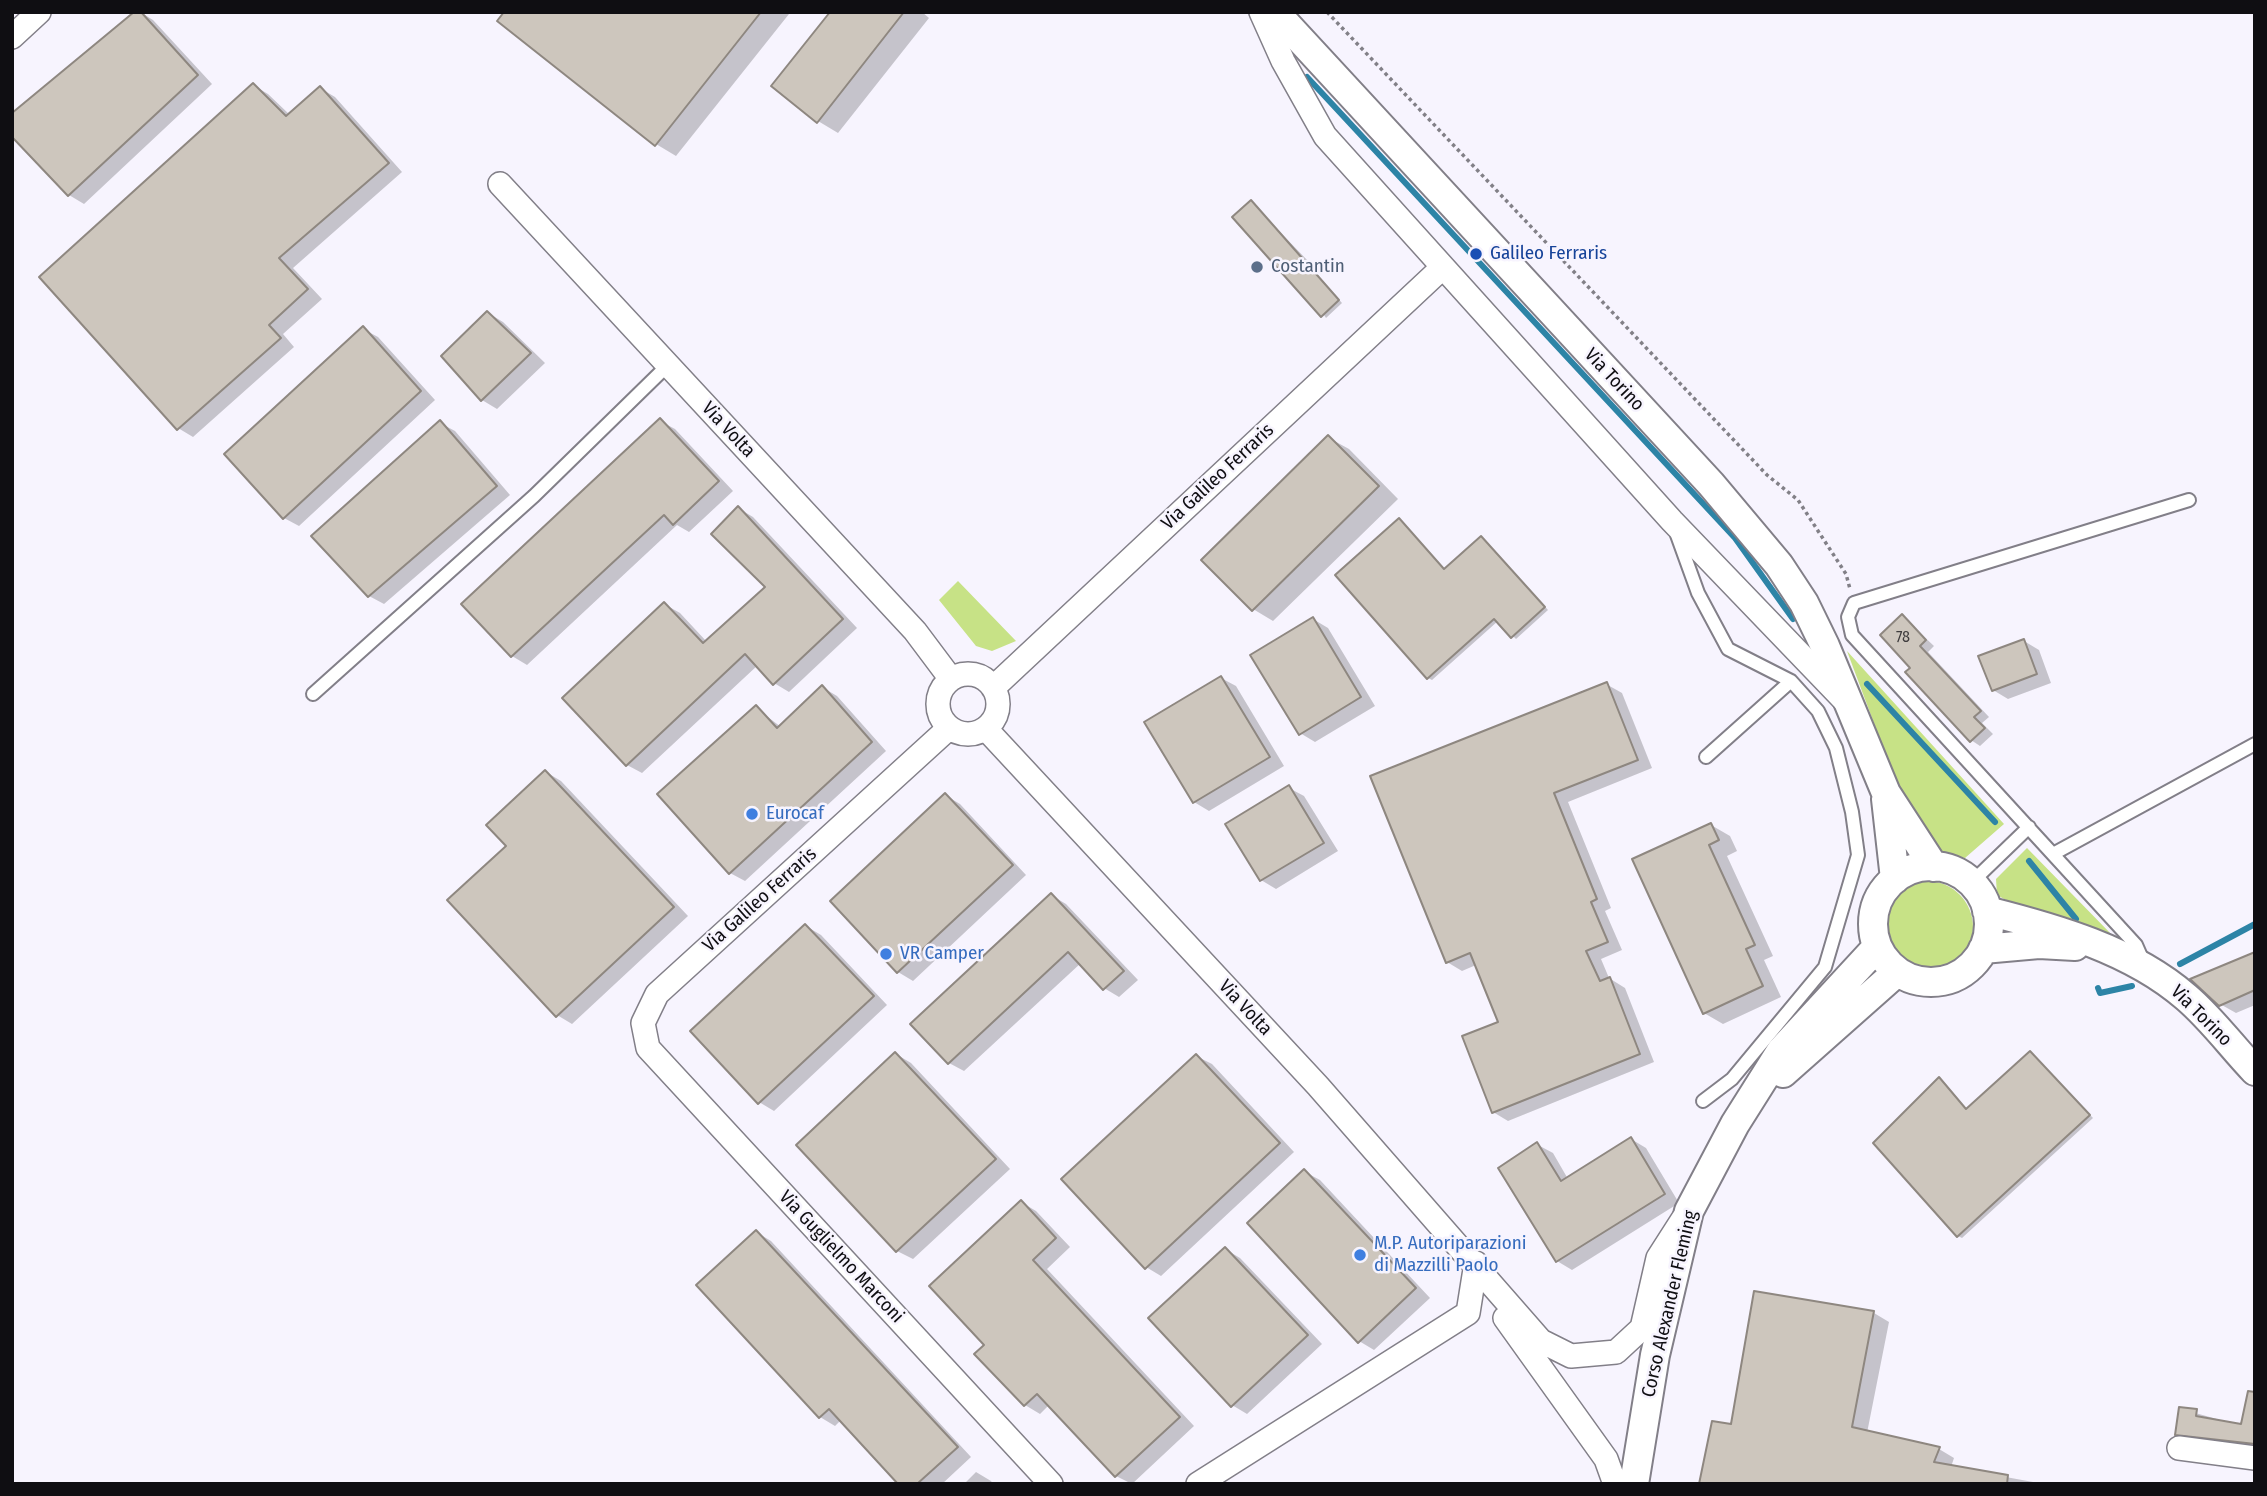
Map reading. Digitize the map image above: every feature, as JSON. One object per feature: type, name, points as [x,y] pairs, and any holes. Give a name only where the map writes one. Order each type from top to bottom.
[{"type":"street","points":[[12,37],[39,12]]},
{"type":"street","points":[[1261,12],[1283,61],[1325,136],[1672,521],[1852,709]]},
{"type":"street","name":"Via Torino","points":[[1275,12],[1711,484],[1779,565],[1804,603],[1886,793],[1934,867]]},
{"type":"street","name":"Via Volta","points":[[500,184],[915,631],[951,679]]},
{"type":"street","name":"Via Galileo Ferraris","points":[[993,688],[1443,267]]},
{"type":"street","points":[[964,673],[974,674],[993,688],[998,709],[986,729],[963,734],[949,728],[940,718],[938,698],[951,679],[964,673]]},
{"type":"street","name":"Via Galileo Ferraris","points":[[643,1023],[657,994],[949,728]]},
{"type":"street","name":"Via Volta","points":[[986,729],[1308,1076],[1476,1263],[1541,1340],[1571,1356],[1616,1352],[1642,1328],[1658,1258],[1689,1211]]},
{"type":"street","name":"Via Torino","points":[[1886,793],[1895,879]]},
{"type":"street","points":[[1920,867],[1934,867],[1948,869],[1971,883],[1987,911],[1988,931],[1983,949],[1965,971],[1945,980],[1924,982],[1897,972],[1877,947],[1873,929],[1874,910],[1882,893],[1895,879],[1920,867]]},
{"type":"street","name":"Via Torino","points":[[1987,911],[2046,926],[2145,966],[2187,997],[2255,1071]]},
{"type":"street","name":"Via Torino","points":[[1983,949],[2039,944],[2105,951]]},
{"type":"street","name":"Corso Alexander Fleming","points":[[1634,1484],[1655,1355],[1689,1211],[1719,1151],[1781,1051],[1877,947]]},
{"type":"street","name":"Corso Alexander Fleming","points":[[1753,1097],[1897,972]]},
{"type":"street","name":"Via Guglielmo Marconi","points":[[643,1023],[648,1048],[1051,1484]]},
{"type":"street","points":[[1198,1484],[1468,1313],[1476,1263]]},
{"type":"street","name":"Via Volta","points":[[1499,1291],[1506,1320],[1606,1459],[1615,1484]]},
{"type":"street","points":[[2179,1448],[2255,1458]]},
{"type":"lane","points":[[313,694],[534,496],[668,366]]},
{"type":"lane","points":[[2145,966],[2136,945],[1852,635],[1848,617],[1854,603],[2189,500]]},
{"type":"lane","points":[[1672,521],[1698,593],[1728,649],[1791,681],[1818,711],[1836,748],[1852,812],[1858,855],[1825,967],[1732,1079],[1703,1101]]},
{"type":"lane","points":[[1706,757],[1791,681]]},
{"type":"lane","points":[[2053,854],[2255,744]]},
{"type":"lane","points":[[1971,883],[2029,827]]},
{"type":"path","points":[[1327,12],[1767,475],[1798,500],[1846,574],[1854,603]]},
{"type":"green space","points":[[958,581],[1016,641],[992,651],[976,646],[939,600]]},
{"type":"green space","points":[[1847,651],[2004,824],[1965,858],[1945,855],[1937,849],[1897,785]]},
{"type":"green space","points":[[2027,848],[2113,936],[2025,911],[1997,895],[1996,879]]},
{"type":"green space","points":[[1918,881],[1936,881],[1953,888],[1966,901],[1973,918],[1973,936],[1966,953],[1953,966],[1936,973],[1918,973],[1901,966],[1888,953],[1881,936],[1881,918],[1888,901],[1901,888]]},
{"type":"building","points":[[134,12],[141,12],[198,75],[68,196],[12,137],[12,113]]},
{"type":"building","points":[[504,12],[761,12],[655,146],[497,21]]},
{"type":"building","points":[[830,12],[904,12],[817,123],[771,86]]},
{"type":"building","points":[[253,83],[286,116],[320,86],[389,163],[279,258],[308,289],[269,325],[281,338],[177,430],[39,277]]},
{"type":"building","points":[[1251,200],[1339,300],[1321,317],[1232,217]]},
{"type":"building","points":[[487,311],[531,353],[481,401],[441,356]]},
{"type":"building","points":[[363,326],[421,391],[283,519],[224,454]]},
{"type":"building","points":[[660,418],[719,481],[673,525],[664,515],[511,657],[461,604]]},
{"type":"building","points":[[440,420],[497,486],[368,597],[311,536]]},
{"type":"building","points":[[1328,435],[1379,486],[1252,611],[1201,560]]},
{"type":"building","points":[[738,506],[843,619],[773,685],[745,654],[626,766],[562,698],[664,602],[703,643],[765,587],[711,534]]},
{"type":"building","points":[[1399,518],[1444,569],[1481,536],[1545,607],[1511,638],[1494,619],[1427,679],[1335,575]]},
{"type":"building","points":[[1902,614],[1926,640],[1920,646],[1981,711],[1974,717],[1985,728],[1970,742],[1905,672],[1910,668],[1880,635]]},
{"type":"building","points":[[1313,617],[1361,697],[1299,735],[1250,655]]},
{"type":"building","points":[[2024,639],[2037,674],[1992,691],[1978,656]]},
{"type":"building","points":[[1221,676],[1270,757],[1193,803],[1144,722]]},
{"type":"building","points":[[1607,682],[1638,760],[1554,793],[1597,899],[1591,902],[1608,942],[1586,951],[1600,981],[1610,977],[1640,1054],[1492,1113],[1462,1036],[1498,1022],[1470,953],[1446,963],[1370,776]]},
{"type":"building","points":[[822,685],[872,742],[729,874],[657,794],[756,705],[777,728]]},
{"type":"building","points":[[545,770],[674,907],[556,1017],[447,900],[506,846],[486,825]]},
{"type":"building","points":[[1289,785],[1324,843],[1260,881],[1225,824]]},
{"type":"building","points":[[945,793],[1013,865],[897,973],[830,901]]},
{"type":"building","points":[[1711,823],[1719,840],[1709,845],[1755,945],[1746,949],[1763,986],[1703,1014],[1632,859]]},
{"type":"building","points":[[1051,893],[1124,971],[1103,990],[1068,952],[948,1064],[910,1024]]},
{"type":"building","points":[[805,924],[874,996],[758,1104],[690,1031]]},
{"type":"building","points":[[2255,952],[2255,990],[2219,1006],[2190,979]]},
{"type":"building","points":[[2030,1051],[2090,1115],[1957,1237],[1873,1143],[1939,1077],[1966,1109]]},
{"type":"building","points":[[895,1052],[996,1159],[896,1252],[796,1145]]},
{"type":"building","points":[[1196,1054],[1280,1143],[1145,1269],[1061,1179]]},
{"type":"building","points":[[1631,1137],[1665,1194],[1556,1262],[1498,1168],[1537,1142],[1561,1181]]},
{"type":"building","points":[[1304,1169],[1416,1288],[1358,1343],[1247,1223]]},
{"type":"building","points":[[1021,1200],[1056,1238],[1033,1260],[1180,1417],[1115,1477],[1037,1394],[1024,1406],[974,1354],[984,1345],[929,1286]]},
{"type":"building","points":[[756,1230],[958,1447],[917,1484],[898,1484],[829,1409],[819,1418],[696,1285]]},
{"type":"building","points":[[1225,1247],[1308,1335],[1231,1407],[1148,1318]]},
{"type":"building","points":[[1754,1291],[1874,1311],[1852,1427],[1940,1447],[1934,1462],[2008,1475],[2007,1484],[1699,1484],[1712,1421],[1731,1424]]},
{"type":"building","points":[[2248,1391],[2255,1392],[2255,1444],[2175,1435],[2179,1407],[2197,1409],[2196,1416],[2241,1424]]},
{"type":"waterway","points":[[1307,77],[1735,538],[1793,619]]},
{"type":"waterway","points":[[1867,684],[1995,822]]},
{"type":"waterway","points":[[2029,861],[2076,919]]},
{"type":"waterway","points":[[2180,964],[2255,924]]},
{"type":"waterway","points":[[2098,988],[2100,993],[2132,986]]},
{"type":"place","name":"Galileo Ferraris","points":[[1476,254]]},
{"type":"place","name":"Costantin","points":[[1257,267]]},
{"type":"place","name":"Eurocaf","points":[[752,814]]},
{"type":"place","name":"VR Camper","points":[[886,954]]},
{"type":"place","name":"M.P. Autoriparazioni di Mazzilli Paolo","points":[[1360,1255]]}]
